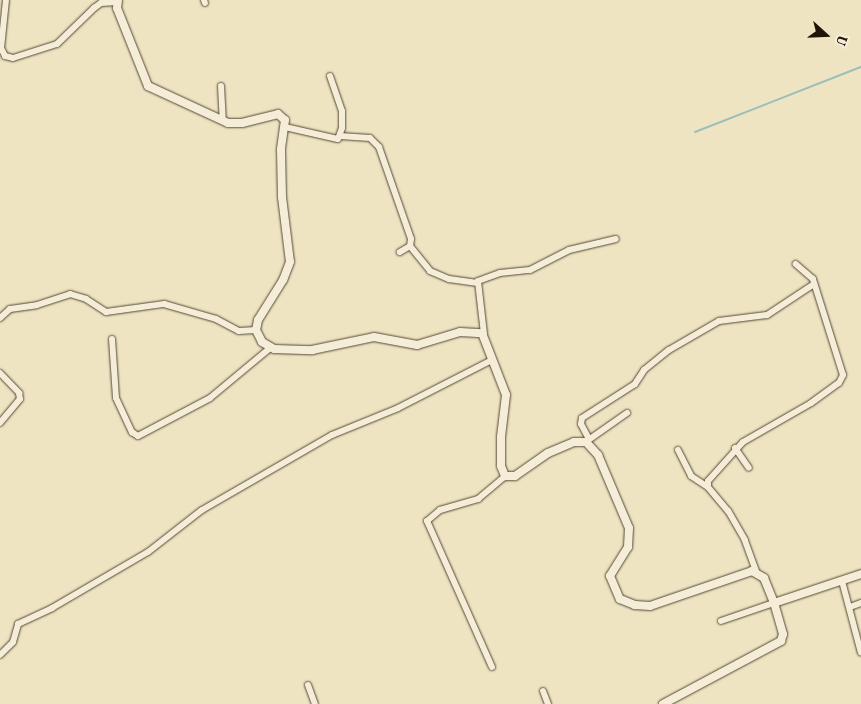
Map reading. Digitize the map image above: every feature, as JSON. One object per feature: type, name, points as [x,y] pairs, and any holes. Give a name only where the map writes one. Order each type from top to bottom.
[{"type":"street","points":[[6,0],[1,48],[5,56],[13,58],[57,44],[94,8],[101,3],[117,1],[148,86],[223,121],[242,123],[278,114],[284,118],[285,128],[281,150],[282,196],[290,266],[260,314],[256,330],[262,342],[270,348],[312,350],[380,337],[416,345],[460,332],[474,330],[484,334]]},
{"type":"street","points":[[330,76],[342,111],[340,136]]},
{"type":"street","points":[[221,86],[223,121]]},
{"type":"street","points":[[285,128],[335,140],[340,136],[370,138],[377,143],[411,239],[410,246],[430,271],[449,279],[476,283],[500,273],[530,270],[569,250],[616,239]]},
{"type":"street","points":[[400,252],[410,246]]},
{"type":"street","points":[[708,487],[710,478],[736,448],[770,424],[811,403],[842,378],[814,284],[809,272],[796,264]]},
{"type":"street","points":[[476,283],[484,334],[506,395],[501,437],[501,466],[505,476]]},
{"type":"street","points":[[756,571],[748,571],[650,606],[635,605],[620,599],[610,576],[628,547],[630,528],[598,455],[588,441],[581,424],[582,418],[635,384],[644,370],[669,350],[719,321],[767,316],[814,284]]},
{"type":"street","points":[[0,318],[10,309],[37,305],[70,294],[86,299],[106,312],[164,304],[216,319],[239,331],[256,330]]},
{"type":"street","points":[[112,339],[116,398],[132,432],[138,436],[210,398],[270,348]]},
{"type":"street","points":[[0,655],[13,642],[18,624],[52,608],[148,552],[202,510],[327,438],[398,408],[492,360]]},
{"type":"street","points":[[0,373],[19,392],[20,399],[0,423]]},
{"type":"street","points":[[492,667],[427,521],[440,510],[478,499],[505,476],[515,476],[558,448],[588,441],[627,413]]},
{"type":"street","points":[[736,448],[749,468]]},
{"type":"street","points":[[663,704],[781,641],[784,634],[764,578],[756,571],[751,552],[738,528],[708,487],[691,476],[678,450]]},
{"type":"street","points":[[721,621],[861,574]]},
{"type":"street","points":[[842,581],[861,652]]},
{"type":"street","points":[[850,607],[861,603]]},
{"type":"street","points":[[308,685],[315,704]]},
{"type":"street","points":[[543,691],[548,704]]},
{"type":"waterway","points":[[695,132],[861,67]]}]
